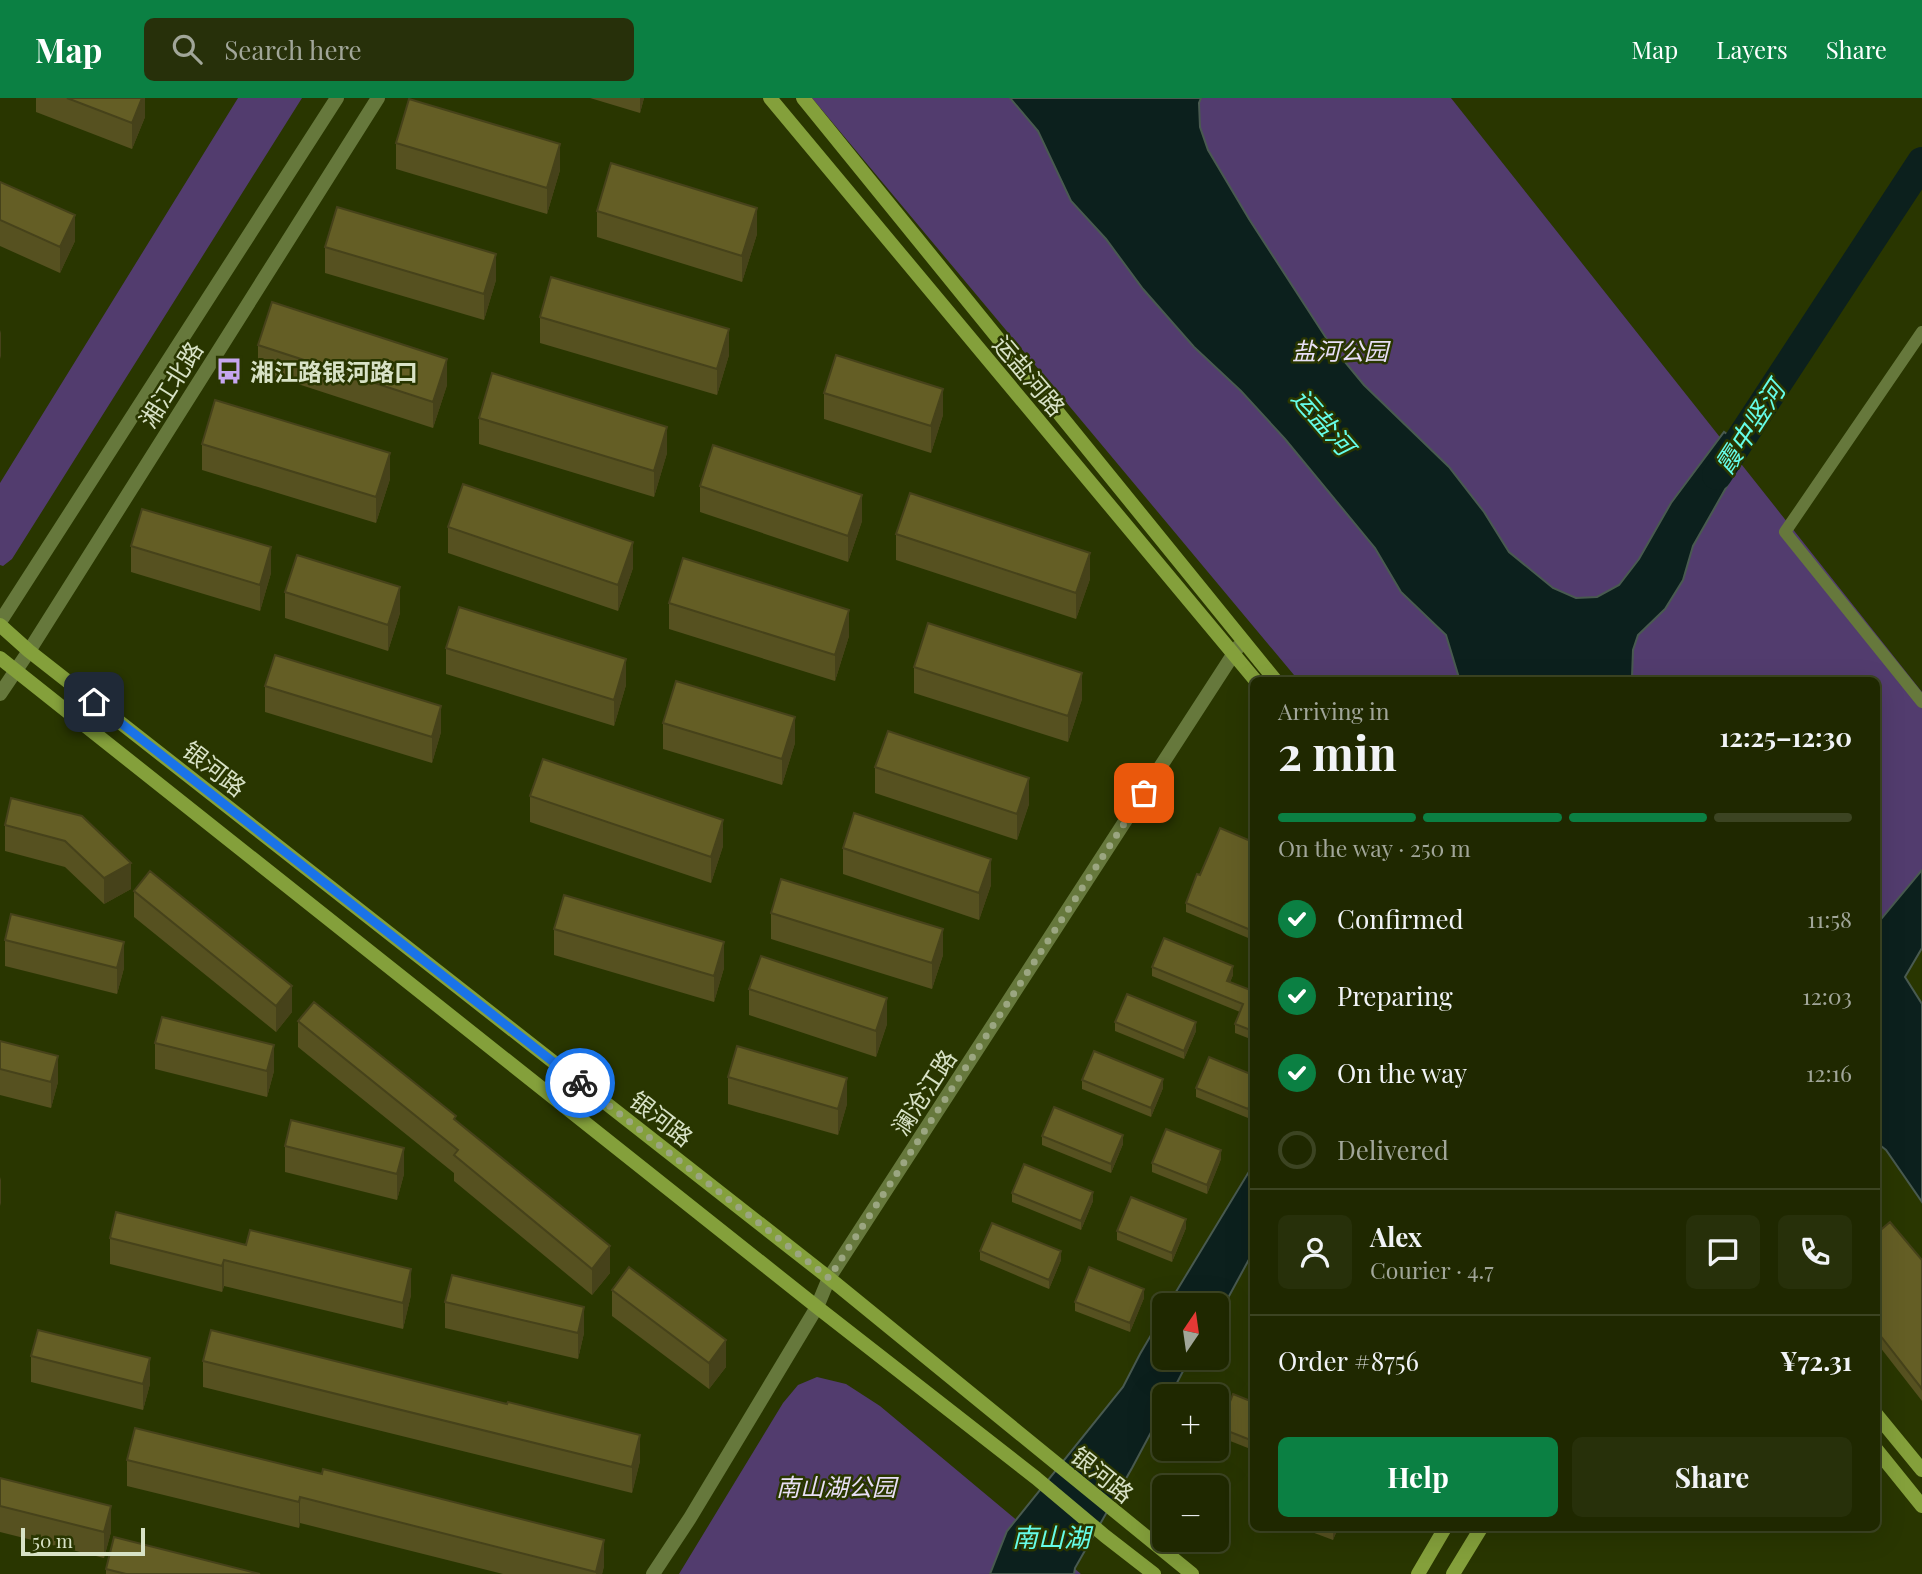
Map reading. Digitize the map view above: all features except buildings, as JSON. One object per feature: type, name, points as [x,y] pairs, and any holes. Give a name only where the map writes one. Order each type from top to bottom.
[{"type":"main road","name":"运盐河路","points":[[770,98],[1253,677]]},
{"type":"main road","name":"运盐河路","points":[[803,98],[1273,677]]},
{"type":"main road","name":"银河路","points":[[0,623],[29,651],[829,1278],[1192,1574]]},
{"type":"main road","name":"银河路","points":[[0,658],[817,1307],[1037,1478],[1154,1574]]},
{"type":"main road","points":[[1880,1419],[1922,1470]]},
{"type":"main road","points":[[1880,1454],[1922,1506]]},
{"type":"main road","points":[[1418,1574],[1443,1531]]},
{"type":"main road","points":[[1453,1574],[1479,1531]]},
{"type":"street","name":"湘江北路","points":[[0,623],[337,98]]},
{"type":"street","name":"湘江北路","points":[[0,694],[378,98]]},
{"type":"street","points":[[1922,332],[1785,533],[1922,702]]},
{"type":"street","name":"澜沧江路","points":[[653,1574],[691,1518],[817,1307],[829,1278],[1242,640]]},
{"type":"green space","points":[[238,98],[302,98],[12,559],[3,566],[0,565],[0,483]]},
{"type":"green space","name":"盐河公园","points":[[812,98],[1451,98],[1922,692],[1922,870],[1880,920],[1880,677],[1296,677]]},
{"type":"green space","name":"南山湖公园","points":[[817,1377],[846,1384],[880,1406],[1081,1574],[679,1574],[783,1403],[798,1385]]},
{"type":"water","name":"运盐河","points":[[1010,98],[1201,98],[1200,127],[1208,150],[1330,344],[1364,385],[1449,467],[1484,512],[1509,552],[1553,588],[1576,598],[1597,597],[1619,585],[1639,559],[1671,503],[1724,432],[1748,449],[1693,546],[1683,580],[1665,609],[1638,635],[1633,650],[1632,677],[1459,677],[1446,635],[1401,592],[1375,548],[1285,439],[1241,391],[1194,347],[1143,289],[1106,239],[1071,201],[1038,131]]},
{"type":"water","points":[[1922,870],[1922,948],[1905,977],[1922,1004],[1922,1202],[1880,1145],[1880,920]]},
{"type":"water","points":[[1250,1170],[1250,1258],[1229,1296],[1229,1293],[1175,1293]]},
{"type":"water","name":"南山湖","points":[[1152,1334],[1152,1370],[1184,1370],[1176,1384],[1152,1384],[1152,1430],[1074,1574],[990,1574],[1007,1531],[1123,1387]]},
{"type":"waterway","name":"霞中竖河","points":[[1717,475],[1922,162]]},
{"type":"way so far","points":[[580,1083],[829,1278],[1144,793]]},
{"type":"place","name":"湘江路银河路口","points":[[229,371]]},
{"type":"route","points":[[94,702],[580,1083]]}]
